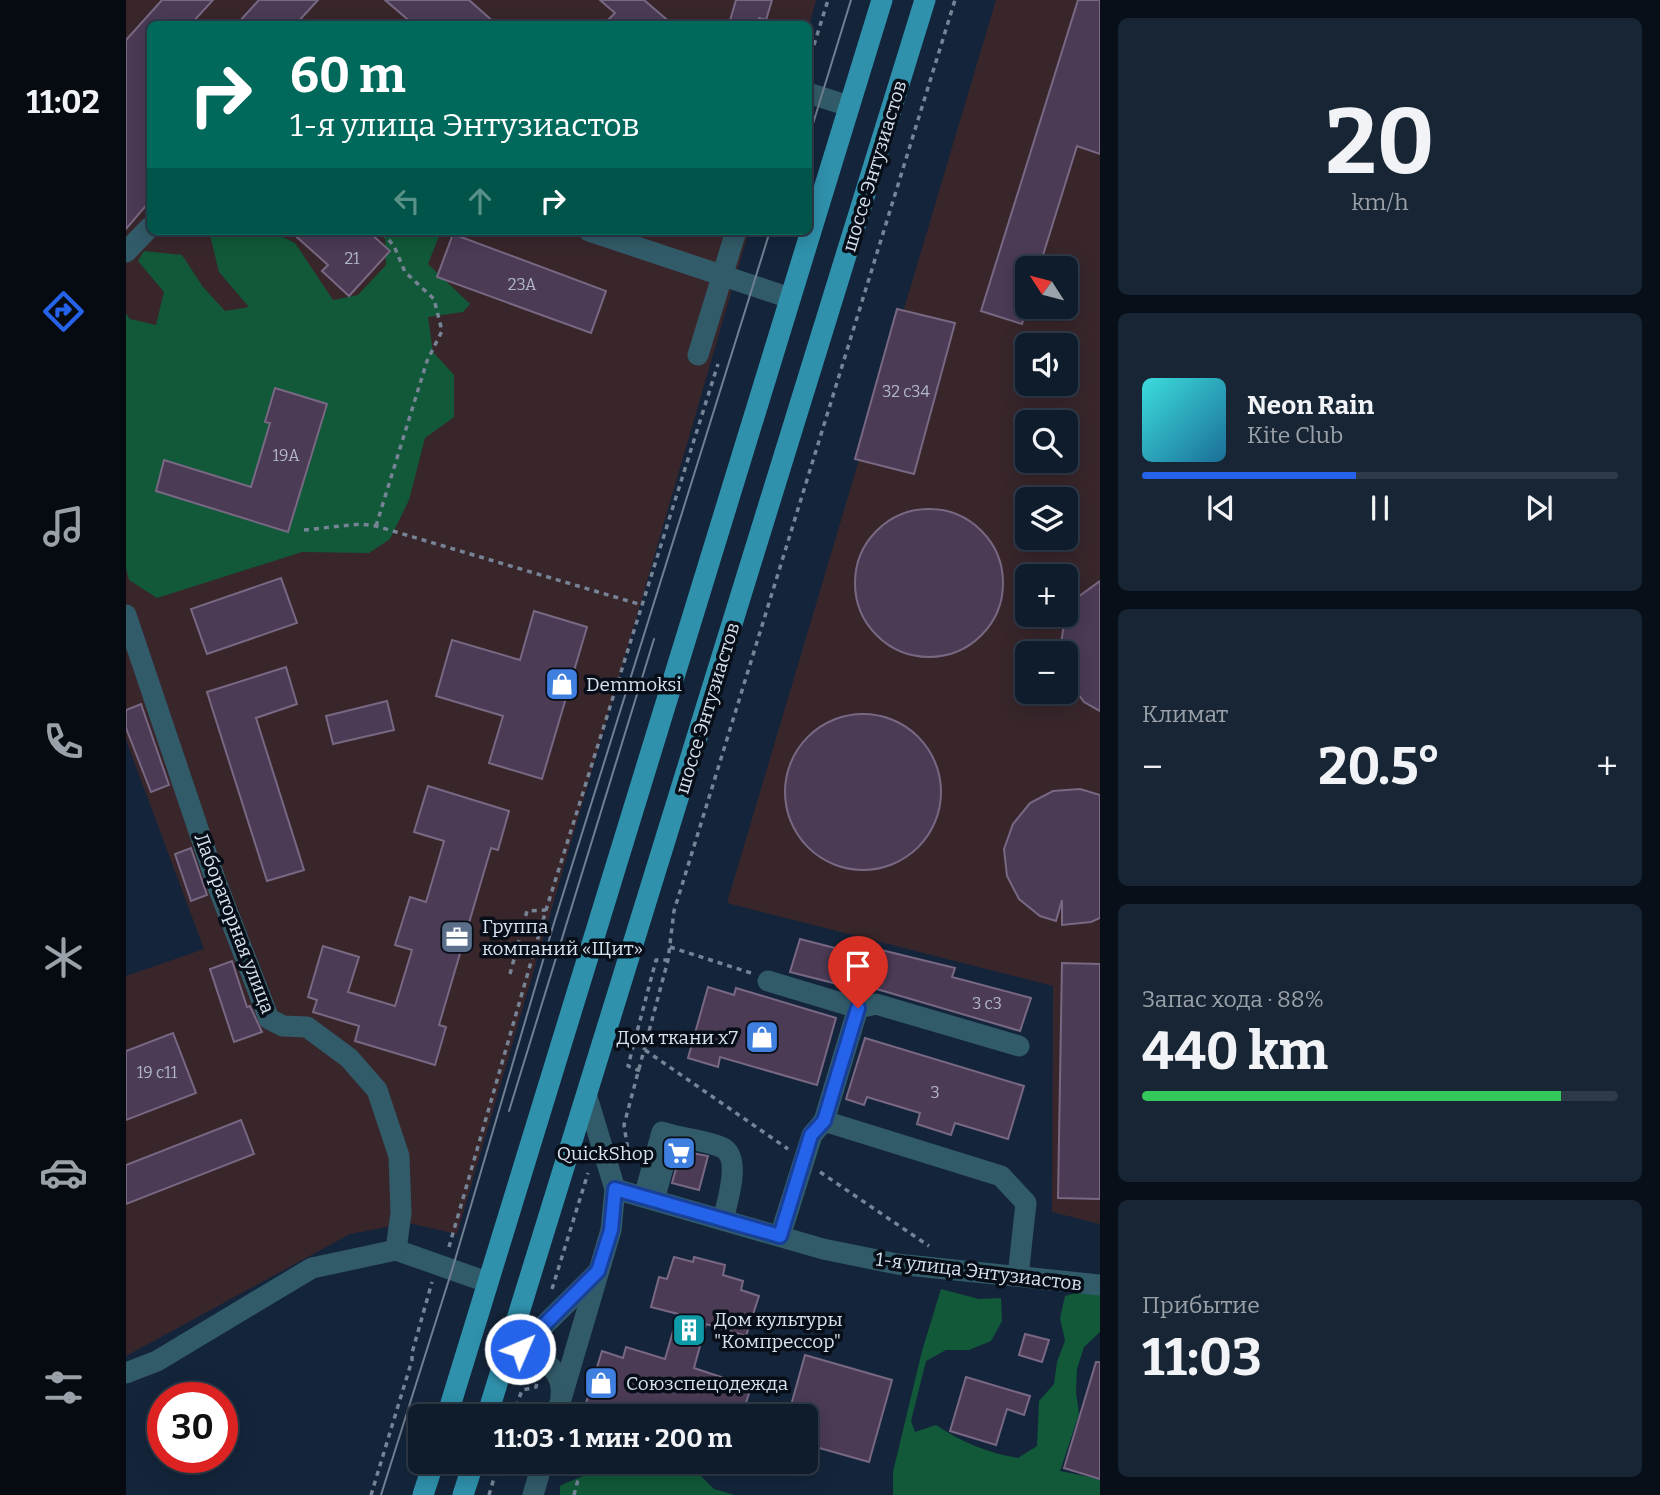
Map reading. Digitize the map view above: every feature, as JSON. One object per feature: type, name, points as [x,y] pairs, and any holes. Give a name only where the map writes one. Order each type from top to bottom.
[{"type":"main road","points":[[812,226],[882,0]]},
{"type":"main road","name":"шоссе Энтузиастов","points":[[491,1404],[925,0]]},
{"type":"main road","points":[[451,1404],[809,235]]},
{"type":"main road","points":[[423,1495],[429,1474]]},
{"type":"main road","points":[[463,1495],[470,1474]]},
{"type":"street","points":[[812,94],[849,106]]},
{"type":"street","points":[[126,252],[147,230]]},
{"type":"street","points":[[601,235],[790,298]]},
{"type":"street","points":[[709,358],[723,277],[735,235]]},
{"type":"street","name":"Лабораторная улица","points":[[126,615],[216,882],[269,1019],[283,1026],[307,1027],[349,1058],[377,1090],[399,1156],[401,1213],[396,1250]]},
{"type":"street","points":[[768,981],[858,1008],[876,1003],[1019,1046]]},
{"type":"street","points":[[780,1236],[811,1135],[824,1121],[858,1008]]},
{"type":"street","points":[[559,1404],[611,1230],[615,1189],[587,1097]]},
{"type":"street","points":[[824,1121],[1001,1175],[1026,1203],[1018,1276]]},
{"type":"street","points":[[649,1199],[672,1135],[724,1148],[733,1158],[723,1220]]},
{"type":"street","name":"1-я улица Энтузиастов","points":[[615,1189],[823,1249],[897,1264],[1100,1285]]},
{"type":"street","points":[[126,1373],[157,1361],[312,1268],[396,1250],[487,1282]]},
{"type":"street","points":[[499,1378],[598,1271]]},
{"type":"street","points":[[499,1378],[511,1364],[522,1359],[544,1362],[559,1378],[562,1390],[559,1404]]},
{"type":"street","points":[[533,1495],[539,1474]]},
{"type":"path","points":[[812,51],[828,0]]},
{"type":"path","points":[[624,1125],[668,960],[674,911],[955,0]]},
{"type":"path","points":[[376,526],[427,361],[442,331],[434,299],[405,272],[394,246],[384,235]]},
{"type":"path","points":[[371,1495],[412,1360],[432,1282],[443,1266],[546,910],[642,605],[709,358]]},
{"type":"path","points":[[304,530],[359,524],[376,526],[642,605]]},
{"type":"path","points":[[510,974],[527,911],[546,910]]},
{"type":"path","points":[[670,947],[741,969],[768,981]]},
{"type":"path","points":[[640,1071],[628,1066],[656,960],[668,960]]},
{"type":"path","points":[[553,1295],[552,1287],[589,1170]]},
{"type":"path","points":[[517,1404],[522,1390],[536,1387],[540,1374]]},
{"type":"path","points":[[489,1495],[495,1474]]},
{"type":"path","points":[[574,1495],[579,1474]]},
{"type":"shaded area","points":[[126,0],[816,0],[811,21],[147,21],[147,235],[748,235],[457,1234],[408,1223],[350,1234],[126,1356],[126,976],[204,949],[126,740]]},
{"type":"shaded area","points":[[996,0],[1100,0],[1100,1224],[1052,1212],[1053,986],[727,903]]},
{"type":"green space","points":[[210,235],[278,235],[295,243],[333,300],[358,295],[386,265],[385,239],[381,235],[439,235],[428,264],[470,304],[463,312],[428,317],[433,352],[454,375],[454,417],[425,438],[409,500],[390,539],[369,553],[302,552],[157,598],[129,580],[126,568],[126,314],[130,319],[156,325],[164,292],[138,261],[144,251],[182,255],[203,287],[225,311],[249,307],[219,272]]},
{"type":"green space","points":[[1100,1288],[1100,1332],[1084,1347],[1077,1369],[1079,1414],[1060,1471],[1100,1479],[1100,1495],[893,1495],[893,1472],[922,1351],[941,1289],[979,1299],[1001,1298],[1002,1321],[991,1341],[969,1350],[946,1350],[926,1361],[911,1421],[915,1432],[936,1425],[975,1446],[1018,1458],[1037,1446],[1039,1401],[1054,1384],[1057,1362],[1065,1341],[1060,1318],[1065,1296]]},
{"type":"green space","points":[[588,1474],[699,1474],[714,1489],[735,1495],[560,1495],[560,1486]]},
{"type":"building","points":[[162,0],[213,0],[194,21],[147,21],[147,204],[126,229],[126,40]]},
{"type":"building","points":[[259,0],[318,0],[299,21],[240,21]]},
{"type":"building","points":[[385,0],[469,0],[493,21],[410,21]]},
{"type":"building","points":[[600,0],[644,0],[668,21],[607,21],[615,13]]},
{"type":"building","points":[[736,0],[772,0],[766,20],[759,18],[758,21],[730,21]]},
{"type":"building","points":[[1078,0],[1100,0],[1100,154],[1077,146],[1043,256],[1015,256],[1015,319],[1023,319],[1022,324],[981,311]]},
{"type":"building","points":[[294,235],[372,235],[390,251],[349,296],[322,271],[328,265]]},
{"type":"building","points":[[453,235],[456,235],[606,291],[591,333],[437,277]]},
{"type":"building","points":[[897,309],[955,323],[914,474],[855,459]]},
{"type":"building","points":[[275,388],[327,404],[288,532],[156,491],[164,460],[251,487],[270,423],[265,422]]},
{"type":"building","points":[[929,509],[957,514],[981,531],[998,555],[1003,583],[998,611],[981,635],[957,652],[929,657],[901,652],[877,635],[860,611],[855,583],[860,555],[877,531],[901,514]]},
{"type":"building","points":[[281,578],[297,623],[207,654],[191,609]]},
{"type":"building","points":[[1100,581],[1100,711],[1084,702],[1078,694],[1078,641],[1062,641],[1063,627],[1078,627],[1078,597]]},
{"type":"building","points":[[534,611],[587,627],[542,779],[489,763],[503,716],[436,696],[452,640],[520,660]]},
{"type":"building","points":[[286,667],[297,704],[256,718],[304,870],[267,881],[207,692]]},
{"type":"building","points":[[387,701],[394,730],[333,744],[326,716]]},
{"type":"building","points":[[141,704],[169,785],[151,792],[126,728],[126,710]]},
{"type":"building","points":[[863,714],[893,720],[918,737],[935,762],[941,792],[935,822],[918,847],[893,864],[863,870],[833,864],[808,847],[791,822],[785,792],[791,762],[808,737],[833,720]]},
{"type":"building","points":[[428,786],[509,811],[498,850],[491,848],[439,1025],[446,1027],[435,1065],[355,1041],[359,1026],[313,1012],[317,1000],[308,997],[323,946],[359,957],[348,992],[395,1006],[412,950],[395,945],[410,897],[426,902],[444,841],[414,832]]},
{"type":"building","points":[[1080,789],[1100,795],[1100,918],[1091,922],[1062,925],[1062,900],[1056,921],[1040,916],[1019,899],[1007,876],[1004,849],[1013,824],[1030,803],[1053,791]]},
{"type":"building","points":[[191,848],[207,895],[191,901],[175,854]]},
{"type":"building","points":[[800,939],[870,957],[873,948],[955,968],[952,977],[1031,998],[1020,1031],[863,985],[861,990],[790,972]]},
{"type":"building","points":[[232,961],[247,1007],[250,1006],[262,1032],[234,1042],[210,969]]},
{"type":"building","points":[[1062,963],[1100,964],[1100,1199],[1058,1198]]},
{"type":"building","name":"Дом ткани x7","points":[[708,987],[734,995],[736,988],[836,1018],[817,1085],[720,1057],[718,1067],[688,1058]]},
{"type":"building","points":[[173,1033],[196,1093],[126,1120],[126,1051]]},
{"type":"building","points":[[865,1038],[1024,1086],[1008,1139],[955,1123],[951,1135],[917,1124],[920,1113],[867,1097],[864,1105],[846,1099]]},
{"type":"building","points":[[241,1120],[254,1154],[126,1204],[126,1165]]},
{"type":"building","points":[[681,1151],[708,1156],[699,1190],[672,1183]]},
{"type":"building","name":"Дом культуры \"Компрессор\"","points":[[674,1257],[693,1262],[694,1257],[725,1265],[723,1275],[743,1281],[741,1290],[759,1296],[746,1336],[706,1324],[694,1368],[751,1387],[746,1404],[586,1404],[602,1351],[623,1358],[626,1347],[665,1359],[678,1314],[651,1307],[659,1277],[667,1279]]},
{"type":"building","points":[[1025,1334],[1049,1340],[1042,1362],[1019,1355]]},
{"type":"building","points":[[805,1355],[892,1380],[869,1462],[818,1448],[818,1404],[791,1404]]},
{"type":"building","points":[[1096,1362],[1100,1362],[1100,1479],[1064,1468]]},
{"type":"building","points":[[966,1377],[1030,1396],[1024,1415],[1007,1409],[996,1445],[950,1431]]},
{"type":"tram line","points":[[812,127],[851,0]]},
{"type":"tram line","points":[[381,1495],[452,1270],[554,923],[769,235]]},
{"type":"tram line","points":[[509,1111],[654,639]]},
{"type":"place","name":"Demmoksi","points":[[562,684]]},
{"type":"place","name":"Группа компаний «Щит»","points":[[457,937]]},
{"type":"place","name":"Дом ткани x7","points":[[762,1037]]},
{"type":"place","name":"QuickShop","points":[[679,1153]]},
{"type":"place","name":"Дом культуры \"Компрессор\"","points":[[689,1330]]},
{"type":"place","name":"Союзспецодежда","points":[[601,1383]]},
{"type":"route","points":[[520,1349],[598,1271],[611,1230],[615,1189],[780,1236],[811,1135],[824,1121],[858,1008]]}]
